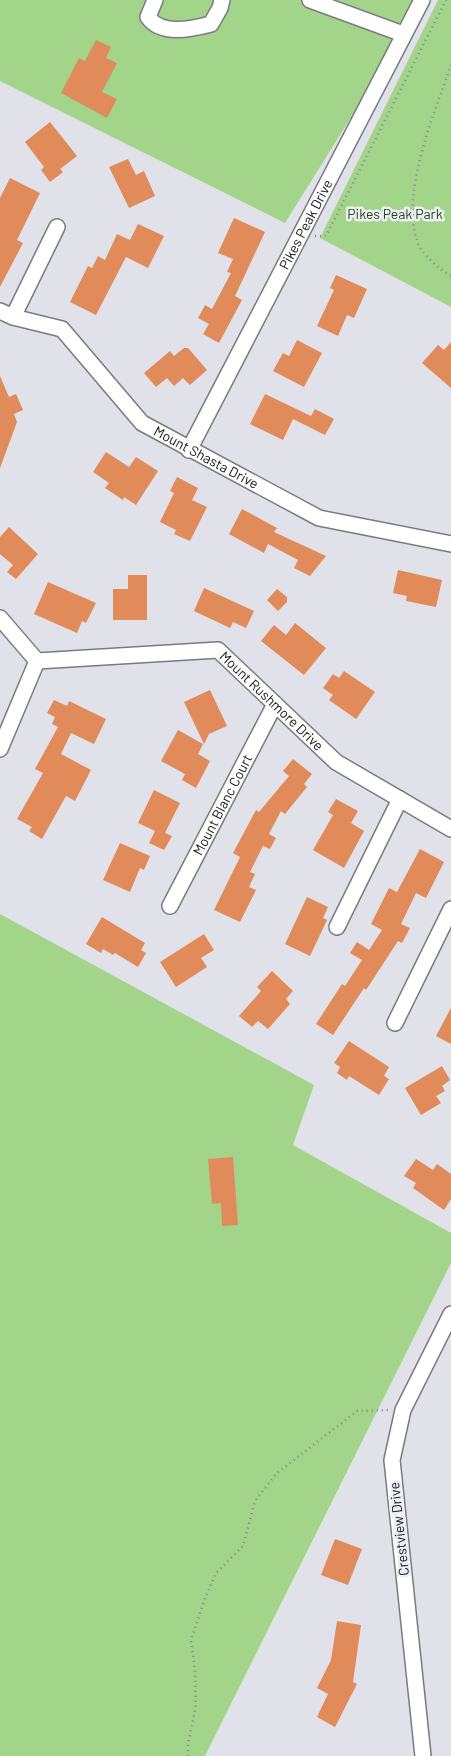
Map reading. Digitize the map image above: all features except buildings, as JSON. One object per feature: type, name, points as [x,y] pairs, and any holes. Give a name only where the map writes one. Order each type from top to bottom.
[{"type":"street","points":[[155,0],[148,17],[151,21],[168,29],[190,30],[211,24],[220,8],[222,0]]},
{"type":"street","points":[[310,0],[403,34]]},
{"type":"street","name":"Pikes Peak Drive","points":[[189,450],[422,0]]},
{"type":"street","points":[[6,314],[57,227]]},
{"type":"street","name":"Mount Shasta Drive","points":[[6,314],[62,329],[142,423],[189,450],[319,518],[451,544]]},
{"type":"street","points":[[0,618],[37,661],[0,749]]},
{"type":"street","name":"Mount Rushmore Drive","points":[[37,661],[218,650],[336,762],[451,829]]},
{"type":"street","name":"Mount Blanc Court","points":[[170,906],[275,704]]},
{"type":"street","points":[[337,927],[400,799]]},
{"type":"street","points":[[395,1023],[451,909]]},
{"type":"street","name":"Crestview Drive","points":[[423,1756],[392,1460],[403,1410],[451,1314]]},
{"type":"path","points":[[299,237],[326,236],[446,0]]},
{"type":"path","points":[[451,66],[414,182],[412,211],[417,242],[436,267],[451,276]]},
{"type":"path","points":[[188,1756],[188,1744],[196,1705],[195,1670],[191,1640],[205,1598],[216,1573],[243,1546],[255,1501],[276,1474],[357,1411],[403,1410]]},
{"type":"green space","points":[[0,0],[422,0],[403,34],[285,223],[0,81]]},
{"type":"green space","name":"Pikes Peak Park","points":[[438,0],[451,0],[451,307],[320,238]]},
{"type":"green space","points":[[0,914],[314,1085],[293,1145],[451,1233],[451,1263],[205,1756],[0,1756]]}]
